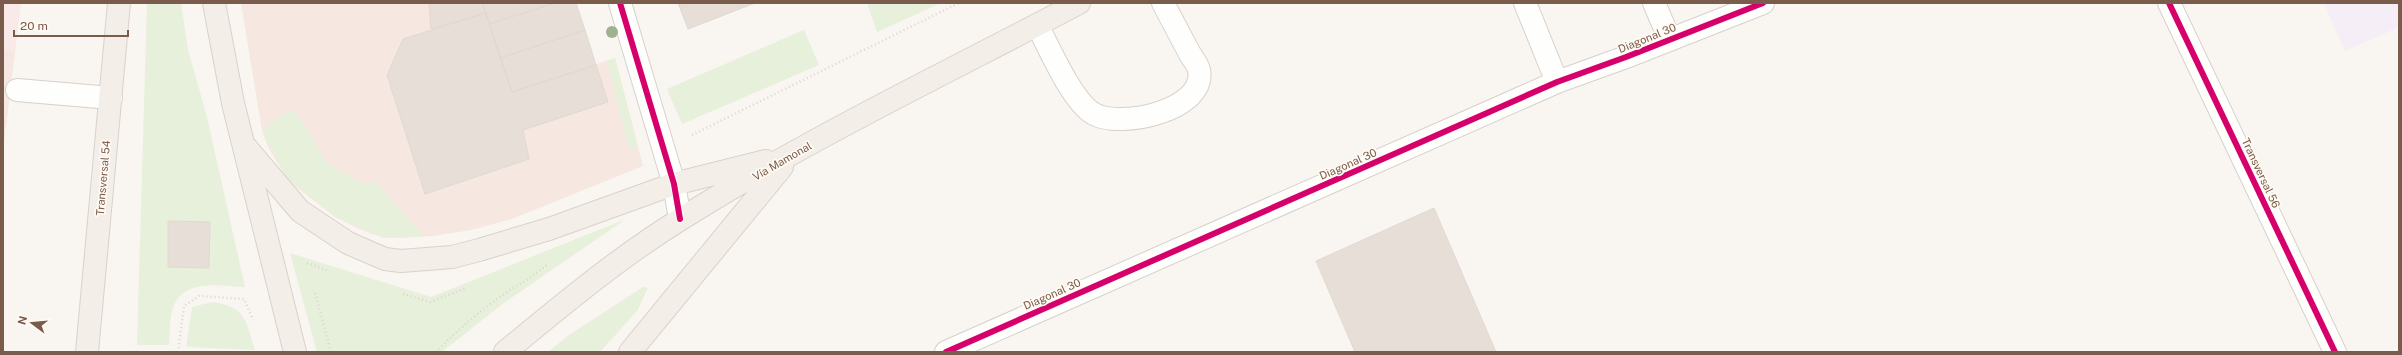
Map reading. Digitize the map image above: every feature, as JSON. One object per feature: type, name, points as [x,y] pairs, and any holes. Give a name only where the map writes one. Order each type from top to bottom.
[{"type":"main road","name":"Transversal 54","points":[[87,352],[118,3]]},
{"type":"main road","points":[[214,3],[222,52],[295,352]]},
{"type":"main road","name":"Vía Mamonal","points":[[506,352],[603,272],[680,219],[792,155],[1079,3]]},
{"type":"main road","points":[[244,146],[300,211],[348,244],[385,259],[401,261],[452,257],[480,250],[548,229],[674,184],[792,155]]},
{"type":"main road","points":[[630,352],[792,155]]},
{"type":"street","points":[[620,3],[674,184],[680,219]]},
{"type":"street","points":[[1037,25],[1073,92],[1093,114],[1106,119],[1126,120],[1153,116],[1181,102],[1195,90],[1199,71],[1163,3]]},
{"type":"street","points":[[1525,3],[1557,82]]},
{"type":"street","points":[[1654,3],[1670,40]]},
{"type":"street","name":"Diagonal 30","points":[[946,352],[1557,82],[1670,40],[1763,3]]},
{"type":"street","name":"Transversal 56","points":[[2169,3],[2335,352]]},
{"type":"street","points":[[17,90],[110,98]]},
{"type":"path","points":[[688,137],[959,3]]},
{"type":"path","points":[[306,258],[309,270]]},
{"type":"path","points":[[313,285],[331,352]]},
{"type":"path","points":[[178,352],[184,306],[199,296],[244,299],[255,325]]},
{"type":"path","points":[[128,352],[138,352]]},
{"type":"shaded area","points":[[3,3],[21,3],[15,52],[3,48]]},
{"type":"shaded area","points":[[241,3],[482,3],[512,92],[615,58],[643,166],[512,219],[471,230],[434,236],[384,238],[359,229],[335,217],[296,187],[286,177],[268,147],[262,131]]},
{"type":"shaded area","points":[[2324,3],[2399,3],[2399,27],[2345,51]]},
{"type":"shaded area","points":[[3,48],[15,52],[3,152]]},
{"type":"green space","points":[[147,3],[181,3],[188,50],[207,117],[245,287],[216,285],[196,287],[180,296],[172,309],[169,345],[137,345]]},
{"type":"green space","points":[[867,3],[941,3],[877,32]]},
{"type":"green space","points":[[804,30],[819,65],[682,124],[667,89]]},
{"type":"green space","points":[[615,58],[638,147],[629,149],[607,61]]},
{"type":"green space","points":[[291,110],[302,121],[324,158],[330,164],[358,181],[368,184],[376,182],[424,237],[384,238],[335,217],[286,177],[262,131],[275,119]]},
{"type":"green space","points":[[626,219],[501,305],[442,352],[317,352],[290,253],[431,297]]},
{"type":"green space","points":[[643,287],[648,288],[637,311],[600,352],[548,352],[569,335]]},
{"type":"green space","points":[[212,302],[232,307],[238,311],[246,323],[255,350],[186,347],[192,307]]},
{"type":"building","points":[[429,3],[482,3],[486,13],[431,29]]},
{"type":"building","points":[[482,3],[555,3],[489,24]]},
{"type":"building","points":[[555,3],[576,3],[585,30],[500,58],[489,24]]},
{"type":"building","points":[[678,3],[755,3],[688,29]]},
{"type":"building","points":[[486,13],[512,92],[596,65],[608,102],[523,130],[529,159],[425,194],[387,75],[403,39]]},
{"type":"building","points":[[585,30],[596,65],[512,92],[500,58]]},
{"type":"building","points":[[1434,208],[1496,352],[1355,352],[1316,261]]},
{"type":"building","points":[[168,221],[210,222],[209,268],[168,267]]},
{"type":"cycle path","points":[[620,3],[674,184],[680,219]]},
{"type":"cycle path","points":[[946,352],[1557,82],[1626,57],[1763,3]]},
{"type":"cycle path","points":[[2169,3],[2335,352]]}]
